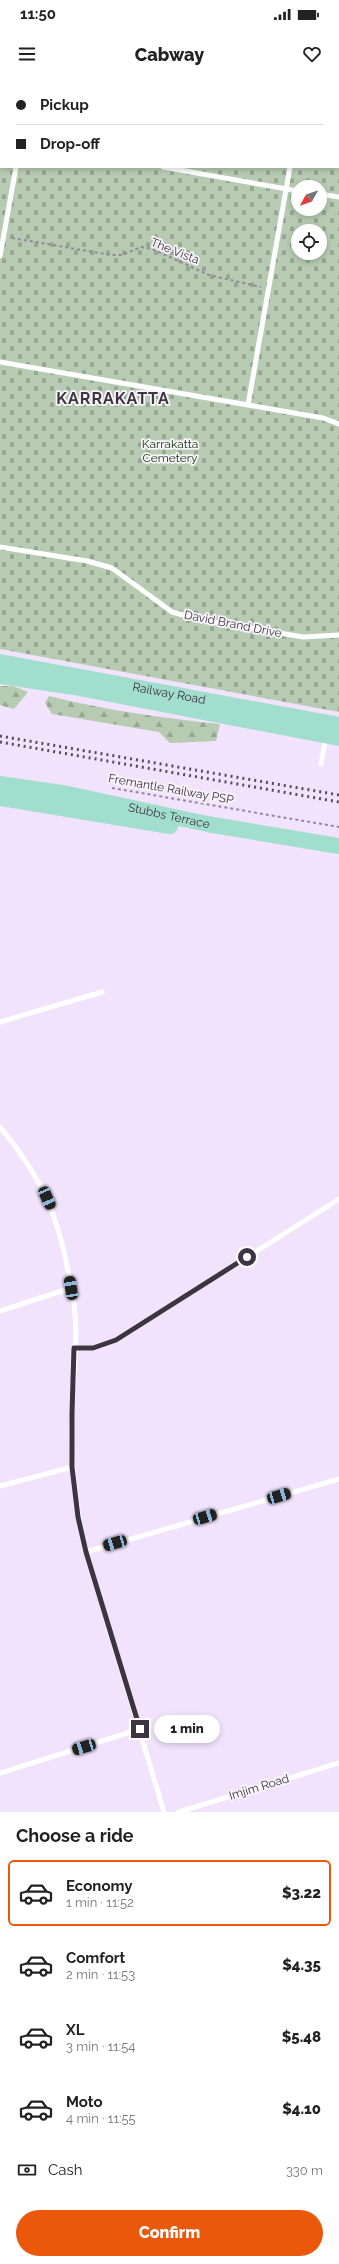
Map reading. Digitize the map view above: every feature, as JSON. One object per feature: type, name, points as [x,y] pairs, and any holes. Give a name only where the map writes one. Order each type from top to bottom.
[{"type":"main road","name":"Railway Road","points":[[0,662],[333,730]]},
{"type":"main road","name":"Railway Road","points":[[0,676],[333,730]]},
{"type":"main road","name":"Stubbs Terrace","points":[[0,784],[68,794],[207,824],[339,846]]},
{"type":"main road","name":"Stubbs Terrace","points":[[0,798],[339,856]]},
{"type":"lane","points":[[0,256],[16,168]]},
{"type":"lane","points":[[169,168],[291,190]]},
{"type":"lane","points":[[248,405],[290,168]]},
{"type":"lane","points":[[327,195],[339,197]]},
{"type":"lane","points":[[0,362],[323,418],[339,424]]},
{"type":"lane","name":"David Brand Drive","points":[[0,547],[86,561],[112,568],[172,612],[202,620],[303,637],[339,634]]},
{"type":"lane","points":[[321,764],[333,730]]},
{"type":"lane","points":[[0,1022],[102,992]]},
{"type":"lane","points":[[0,1127],[24,1157],[47,1198],[58,1225],[76,1316],[72,1413],[72,1467],[76,1507],[86,1552],[164,1812]]},
{"type":"lane","points":[[74,1348],[93,1348],[116,1340],[339,1198]]},
{"type":"lane","points":[[0,1311],[71,1288]]},
{"type":"lane","points":[[0,1486],[72,1467]]},
{"type":"lane","points":[[86,1552],[339,1479]]},
{"type":"lane","points":[[0,1773],[140,1729]]},
{"type":"lane","name":"Imjim Road","points":[[179,1812],[339,1763]]},
{"type":"path","name":"The Vista","points":[[3,237],[111,255],[122,255],[142,247],[152,248],[209,275],[268,289]]},
{"type":"path","name":"Fremantle Railway PSP","points":[[110,788],[339,827]]},
{"type":"green space","name":"Karrakatta Cemetery","points":[[0,168],[339,168],[339,712],[0,649]]},
{"type":"green space","points":[[0,686],[13,686],[28,692],[14,709],[0,705]]},
{"type":"green space","points":[[49,696],[134,713],[220,724],[216,741],[170,743],[159,732],[52,714],[45,703]]},
{"type":"railway","points":[[0,736],[339,795]]},
{"type":"railway","points":[[0,742],[339,802]]},
{"type":"district","name":"KARRAKATTA","points":[[113,398]]},
{"type":"route","points":[[140,1729],[86,1552],[76,1507],[72,1467],[74,1348],[93,1348],[116,1340],[247,1257]]}]
